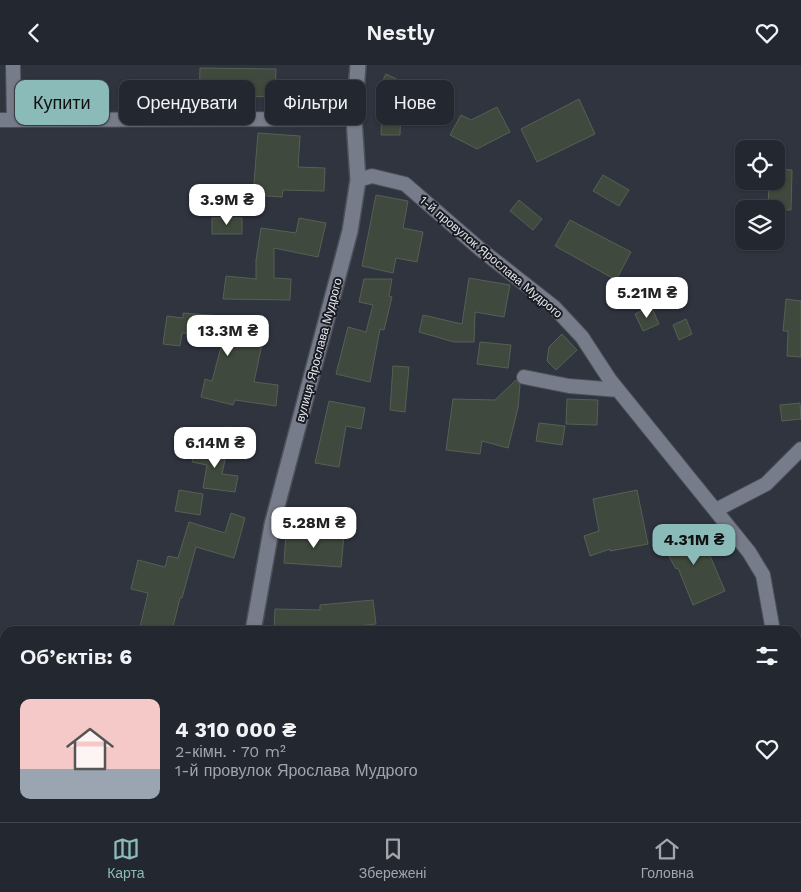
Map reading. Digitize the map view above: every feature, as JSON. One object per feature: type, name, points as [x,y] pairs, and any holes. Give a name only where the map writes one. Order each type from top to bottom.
[{"type":"main road","name":"вулиця Ярослава Мудрого","points":[[357,80],[358,65]]},
{"type":"main road","name":"вулиця Ярослава Мудрого","points":[[254,626],[272,525],[350,231],[358,180],[354,125]]},
{"type":"street","points":[[14,65],[14,120]]},
{"type":"street","points":[[0,120],[265,119]]},
{"type":"street","name":"1-й провулок Ярослава Мудрого","points":[[358,180],[372,176],[405,184],[480,249],[554,307],[582,337],[618,390],[716,510],[763,575],[772,626]]},
{"type":"street","points":[[524,377],[569,387],[618,390]]},
{"type":"street","points":[[716,510],[766,483],[801,449]]},
{"type":"building","points":[[200,68],[276,69],[276,80],[265,80],[265,97],[255,97],[255,80],[200,80]]},
{"type":"building","points":[[386,74],[399,80],[383,80]]},
{"type":"building","points":[[579,99],[595,134],[537,162],[521,129]]},
{"type":"building","points":[[497,107],[510,132],[477,149],[450,135],[461,115],[471,120]]},
{"type":"building","points":[[381,125],[400,125],[400,135],[381,135]]},
{"type":"building","points":[[258,133],[300,136],[298,167],[325,168],[324,191],[283,190],[282,197],[253,195]]},
{"type":"building","points":[[785,170],[792,170],[791,210],[785,210],[785,200],[768,200],[769,190],[785,190]]},
{"type":"building","points":[[603,175],[629,190],[619,206],[593,191]]},
{"type":"building","points":[[376,195],[408,201],[403,228],[423,232],[417,262],[396,258],[393,273],[362,266]]},
{"type":"building","points":[[519,200],[542,219],[533,230],[510,211]]},
{"type":"building","points":[[212,218],[242,218],[242,234],[212,234]]},
{"type":"building","points":[[299,218],[326,223],[318,257],[274,248],[274,278],[291,279],[290,300],[223,299],[226,276],[256,279],[256,260],[261,228],[296,233]]},
{"type":"building","points":[[570,220],[631,252],[616,280],[555,246]]},
{"type":"building","points":[[469,278],[510,285],[504,317],[475,312],[474,342],[454,342],[419,332],[423,315],[462,324]]},
{"type":"building","points":[[364,279],[392,279],[389,296],[392,297],[384,330],[380,329],[370,382],[336,374],[348,327],[366,332],[373,305],[359,302]]},
{"type":"building","points":[[786,299],[801,301],[801,357],[787,356],[788,331],[783,331]]},
{"type":"building","points":[[651,306],[659,324],[643,331],[635,314]]},
{"type":"building","points":[[183,313],[222,316],[266,325],[254,382],[278,385],[276,406],[235,400],[233,405],[201,397],[205,379],[212,381],[224,336],[182,333],[180,346],[163,344],[167,316],[183,318]]},
{"type":"building","points":[[686,319],[692,334],[679,340],[673,325]]},
{"type":"building","points":[[562,334],[577,350],[556,370],[547,361],[549,347]]},
{"type":"building","points":[[480,342],[511,345],[508,368],[477,364]]},
{"type":"building","points":[[393,366],[409,367],[405,412],[390,410]]},
{"type":"building","points":[[516,380],[520,385],[518,408],[508,448],[482,441],[480,454],[446,450],[453,399],[495,400]]},
{"type":"building","points":[[567,399],[598,400],[597,425],[566,424]]},
{"type":"building","points":[[329,401],[365,408],[361,429],[346,426],[339,467],[315,463]]},
{"type":"building","points":[[800,403],[801,419],[782,421],[780,405]]},
{"type":"building","points":[[539,423],[565,426],[562,445],[536,441]]},
{"type":"building","points":[[225,427],[255,433],[251,451],[221,444]]},
{"type":"building","points":[[196,444],[227,451],[222,474],[238,476],[235,492],[203,488],[207,465],[192,462]]},
{"type":"building","points":[[179,490],[203,494],[200,515],[175,511]]},
{"type":"building","points":[[637,490],[648,544],[610,551],[610,549],[590,556],[584,536],[599,531],[593,499]]},
{"type":"building","points":[[231,513],[245,518],[234,558],[196,547],[173,626],[140,626],[148,593],[131,589],[138,560],[165,567],[168,556],[178,558],[189,522],[225,533]]},
{"type":"building","points":[[693,526],[711,558],[725,591],[693,605],[678,568],[676,569],[662,544]]},
{"type":"building","points":[[286,532],[344,535],[341,567],[284,563]]},
{"type":"building","points":[[373,600],[376,624],[356,626],[274,626],[275,609],[320,610],[320,605]]}]
